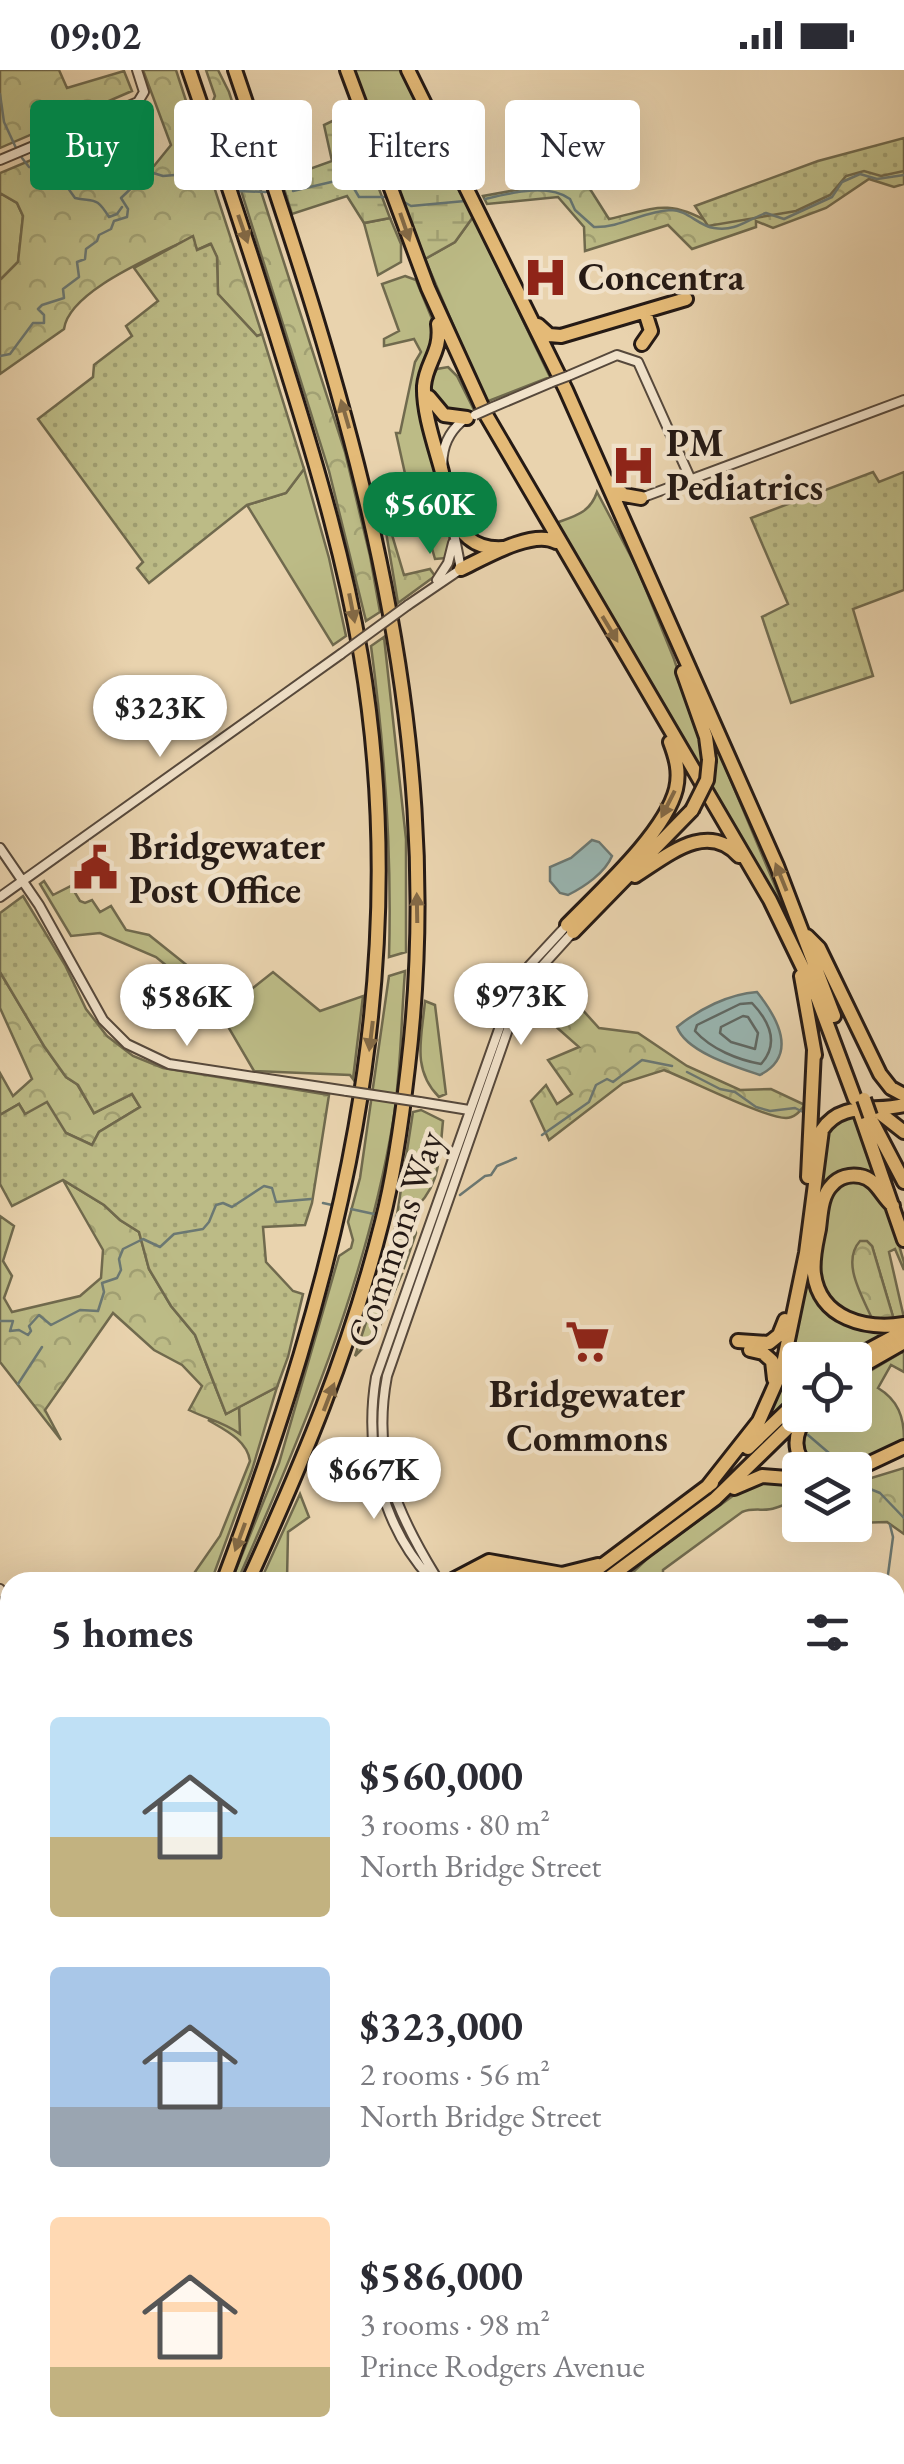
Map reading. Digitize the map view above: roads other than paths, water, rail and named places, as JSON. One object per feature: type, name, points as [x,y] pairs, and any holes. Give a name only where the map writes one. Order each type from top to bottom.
[{"type":"highway","points":[[190,70],[252,254],[339,551],[367,699],[379,844],[375,1000],[348,1178],[293,1381],[226,1572]]},
{"type":"highway","points":[[235,70],[344,408],[380,553],[408,740],[417,921],[412,1028],[384,1218],[341,1366],[253,1572]]},
{"type":"highway","points":[[347,70],[428,288],[469,381],[560,546],[755,874],[796,950],[866,1110],[904,1182]]},
{"type":"highway","points":[[408,70],[534,321],[766,841],[866,1110],[904,1240]]},
{"type":"highway","points":[[428,288],[440,337],[424,390],[442,472]]},
{"type":"highway","points":[[534,321],[549,335],[572,334],[686,300]]},
{"type":"highway","points":[[642,344],[651,331],[645,312]]},
{"type":"highway","points":[[559,375],[557,346],[572,334]]},
{"type":"highway","points":[[469,381],[456,368],[442,363],[434,368],[428,383],[430,401],[438,412],[450,418],[471,417]]},
{"type":"highway","points":[[605,477],[620,493],[641,498],[632,508],[628,531]]},
{"type":"highway","points":[[449,507],[457,526],[470,540],[488,548],[510,547]]},
{"type":"highway","points":[[530,539],[538,530],[539,509]]},
{"type":"highway","points":[[461,569],[530,539],[544,536],[560,546]]},
{"type":"highway","points":[[570,928],[616,888],[692,810],[703,790],[709,760],[704,730],[646,571]]},
{"type":"highway","points":[[570,928],[653,831],[674,796],[677,762],[659,712]]},
{"type":"highway","points":[[616,888],[690,843],[704,839],[726,844],[755,874]]},
{"type":"highway","points":[[802,931],[818,948],[883,1078],[904,1095]]},
{"type":"highway","points":[[796,950],[807,1000],[817,1088],[814,1196]]},
{"type":"highway","points":[[765,1410],[775,1372],[772,1360],[763,1352],[738,1345],[769,1343],[785,1323],[806,1212],[814,1050]]},
{"type":"highway","points":[[711,1493],[765,1410],[785,1354],[814,1196],[819,1140],[825,1126],[840,1112],[904,1105]]},
{"type":"highway","points":[[866,1110],[891,1118],[904,1132]]},
{"type":"highway","points":[[898,1210],[865,1177],[847,1176],[834,1182],[824,1201],[813,1269],[823,1298],[842,1316],[869,1325],[904,1327]]},
{"type":"highway","points":[[872,1347],[904,1327]]},
{"type":"highway","points":[[872,1360],[904,1342]]},
{"type":"highway","points":[[594,1572],[711,1493],[782,1417]]},
{"type":"highway","points":[[616,1572],[784,1432]]},
{"type":"highway","points":[[872,1462],[904,1447]]},
{"type":"highway","points":[[872,1470],[904,1456]]},
{"type":"highway","points":[[711,1493],[762,1476],[782,1478]]},
{"type":"highway","points":[[569,1572],[610,1560]]},
{"type":"highway","points":[[468,1572],[490,1561],[551,1572]]},
{"type":"highway","points":[[480,1572],[497,1568],[510,1572]]},
{"type":"street","points":[[0,160],[138,102],[144,92],[139,74]]},
{"type":"street","points":[[0,896],[461,569],[442,456],[447,438],[471,417],[559,375],[618,354],[632,358],[644,371],[691,480]]},
{"type":"street","points":[[641,498],[904,400]]},
{"type":"street","points":[[669,488],[681,476],[683,458]]},
{"type":"street","points":[[427,592],[448,563],[453,528]]},
{"type":"street","points":[[0,848],[23,880],[103,1020],[143,1054],[206,1072],[473,1112]]},
{"type":"street","name":"Commons Way","points":[[426,1572],[398,1530],[380,1486],[372,1442],[372,1402],[385,1346],[473,1112],[523,995],[570,928]]},
{"type":"water","points":[[592,840],[612,856],[609,862],[581,888],[568,895],[560,893],[550,881],[550,867],[571,858]]},
{"type":"water","points":[[757,992],[781,1035],[779,1057],[760,1075],[701,1051],[677,1027],[715,1004]]},
{"type":"waterway","points":[[0,94],[4,122],[16,148]]},
{"type":"waterway","points":[[22,158],[29,167],[43,168],[60,177],[75,198],[98,203],[109,217],[122,207]]},
{"type":"waterway","points":[[0,356],[10,354],[33,323],[44,323],[44,315],[38,309],[64,298],[63,289],[79,277],[77,262],[85,259],[86,249],[111,229],[114,221],[127,217],[128,209],[121,198],[150,172],[174,175]]},
{"type":"waterway","points":[[485,199],[551,191],[570,199],[575,210],[594,227],[671,210],[708,227],[722,229],[766,213],[784,219],[832,197],[842,182],[860,174],[877,179],[904,175]]},
{"type":"waterway","points":[[293,191],[344,179],[349,180],[359,197],[384,197]]},
{"type":"waterway","points":[[238,191],[266,192]]},
{"type":"waterway","points":[[404,202],[411,206],[465,201]]},
{"type":"waterway","points":[[542,1135],[589,1102],[596,1085],[607,1079],[613,1082],[642,1060],[672,1066]]},
{"type":"waterway","points":[[687,1072],[735,1092],[756,1107],[770,1111],[795,1108],[803,1112]]},
{"type":"waterway","points":[[460,1195],[491,1175],[497,1166],[516,1158]]},
{"type":"waterway","points":[[0,1321],[13,1321],[10,1331],[28,1335],[29,1326],[39,1315],[51,1325],[80,1310],[98,1311],[104,1292],[102,1283],[117,1278],[123,1249],[143,1239],[160,1247],[174,1234],[203,1229],[216,1205],[232,1207],[264,1186],[272,1188],[276,1202],[311,1199]]},
{"type":"waterway","points":[[323,1203],[332,1205]]},
{"type":"waterway","points":[[351,1209],[374,1214]]},
{"type":"waterway","points":[[396,1216],[418,1218]]},
{"type":"waterway","points":[[18,1384],[42,1347]]},
{"type":"waterway","points":[[808,1435],[828,1452]]},
{"type":"waterway","points":[[872,1490],[904,1518]]},
{"type":"waterway","points":[[888,1572],[893,1537],[890,1525]]},
{"type":"place","name":"Concentra","points":[[545,277]]},
{"type":"place","name":"PM Pediatrics","points":[[633,465]]},
{"type":"place","name":"Bridgewater Post Office","points":[[96,868]]},
{"type":"place","name":"Bridgewater Commons","points":[[587,1342]]}]
